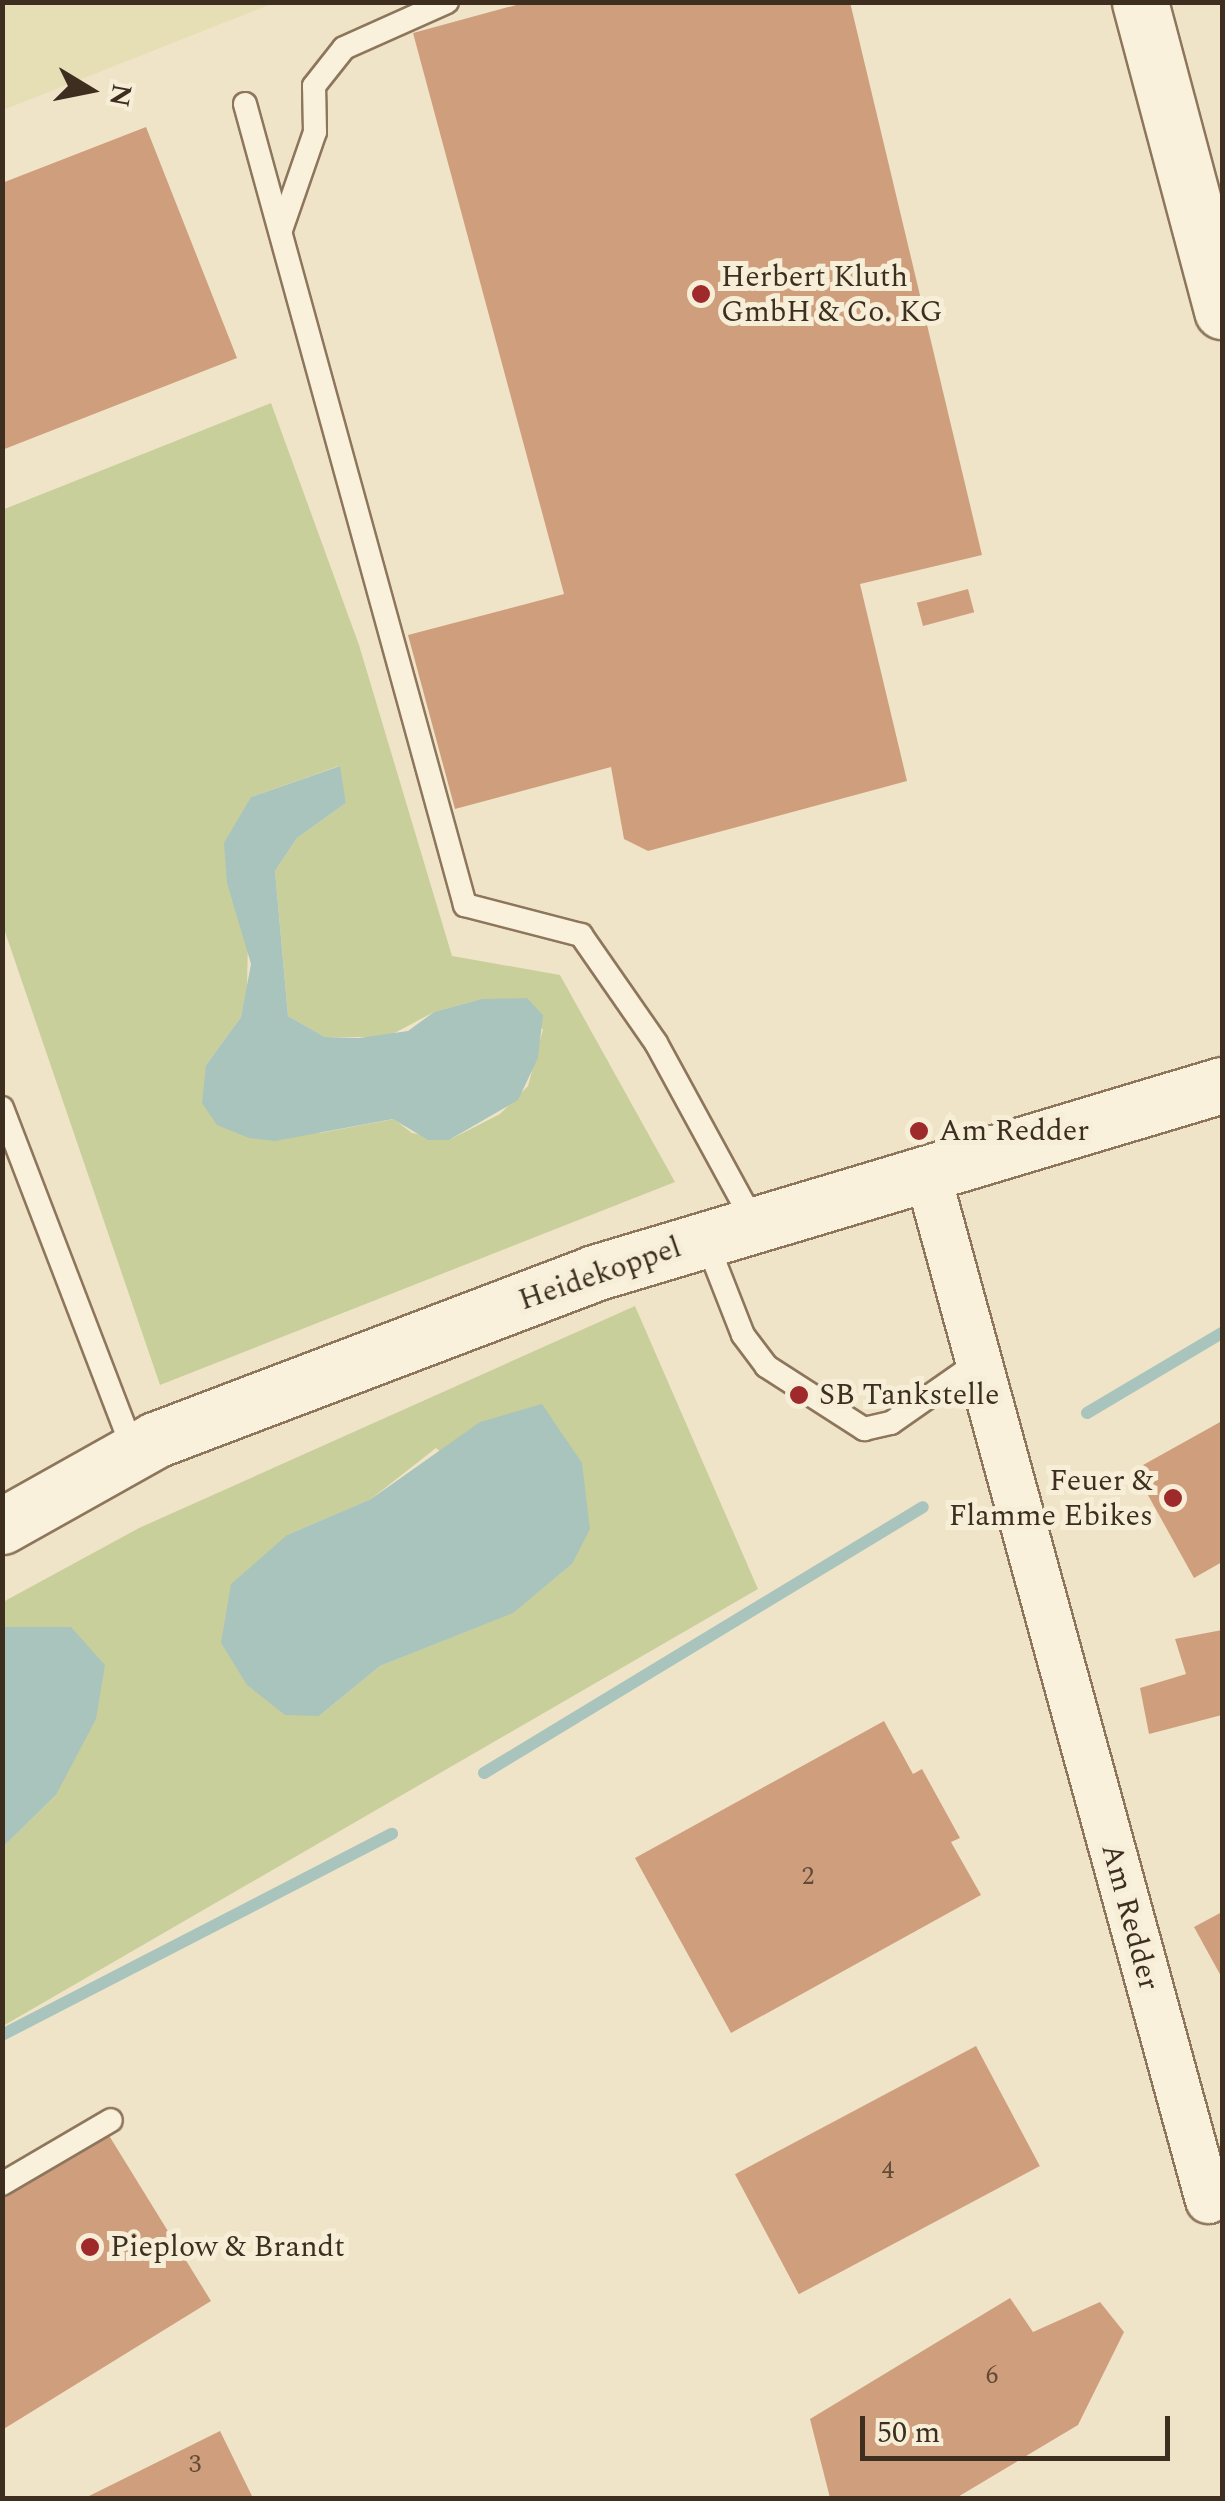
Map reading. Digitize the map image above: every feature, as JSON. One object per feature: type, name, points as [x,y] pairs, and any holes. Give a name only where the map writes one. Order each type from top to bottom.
[{"type":"street","points":[[1140,2],[1222,311]]},
{"type":"street","name":"Heidekoppel","points":[[2,1526],[134,1452],[594,1273],[926,1170],[1222,1085]]},
{"type":"street","name":"Am Redder","points":[[926,1170],[1208,2200]]},
{"type":"lane","points":[[280,230],[316,132],[314,86],[344,48],[447,2]]},
{"type":"lane","points":[[246,104],[465,905],[581,935],[656,1043],[729,1231],[743,1335],[766,1366],[864,1429],[891,1422],[978,1362]]},
{"type":"lane","points":[[2,1108],[134,1452]]},
{"type":"lane","points":[[2,2184],[111,2120]]},
{"type":"shaded area","points":[[3,2],[274,2],[274,3],[3,110]]},
{"type":"green space","points":[[271,403],[359,645],[452,956],[560,975],[675,1182],[160,1385],[3,926],[2,510]],"holes":[[[339,766],[346,803],[297,838],[275,871],[288,1016],[325,1037],[387,1037],[434,1012],[481,999],[543,1029],[528,1086],[500,1114],[449,1140],[412,1133],[394,1119],[320,1133],[206,1065],[241,1017],[247,988],[251,797]]]},
{"type":"green space","points":[[635,1306],[758,1589],[3,2026],[3,1847],[56,1795],[71,1627],[3,1627],[3,1602],[139,1528]],"holes":[[[436,1448],[572,1564],[512,1613],[380,1666],[319,1716],[287,1535],[371,1499]]]},
{"type":"water","points":[[340,766],[346,803],[297,838],[275,871],[288,1016],[325,1037],[359,1038],[408,1031],[434,1012],[481,999],[527,998],[543,1015],[538,1058],[518,1100],[449,1140],[428,1140],[393,1119],[275,1141],[249,1138],[217,1125],[202,1103],[206,1065],[241,1017],[251,964],[227,883],[224,843],[251,797]]},
{"type":"water","points":[[542,1404],[582,1463],[590,1529],[572,1564],[513,1613],[380,1666],[319,1716],[285,1715],[247,1685],[221,1643],[231,1584],[287,1535],[371,1499],[480,1422]]},
{"type":"water","points":[[3,1627],[71,1627],[105,1665],[96,1719],[56,1795],[3,1847]]},
{"type":"building","name":"Herbert Kluth GmbH & Co. KG","points":[[527,2],[850,2],[982,555],[860,584],[907,781],[648,851],[624,839],[611,767],[455,809],[408,635],[564,594],[413,33]]},
{"type":"building","points":[[146,127],[237,358],[2,450],[2,183]]},
{"type":"building","points":[[968,589],[974,612],[923,626],[917,603]]},
{"type":"building","points":[[1222,1421],[1222,1562],[1194,1578],[1134,1470]]},
{"type":"building","points":[[1222,1630],[1222,1715],[1149,1734],[1140,1688],[1186,1674],[1175,1639]]},
{"type":"building","points":[[884,1721],[913,1774],[922,1769],[960,1838],[951,1842],[981,1895],[731,2033],[635,1858]]},
{"type":"building","points":[[1222,1912],[1222,1978],[1194,1927]]},
{"type":"building","points":[[976,2046],[1040,2166],[799,2294],[735,2174]]},
{"type":"building","name":"Pieplow & Brandt","points":[[105,2129],[211,2301],[2,2430],[2,2193]]},
{"type":"building","points":[[1010,2298],[1033,2332],[1100,2302],[1124,2332],[1078,2425],[956,2498],[830,2498],[810,2419]]},
{"type":"building","points":[[220,2431],[253,2498],[85,2498]]},
{"type":"waterway","points":[[1087,1413],[1222,1333]]},
{"type":"waterway","points":[[484,1773],[923,1507]]},
{"type":"waterway","points":[[2,2035],[392,1834]]},
{"type":"place","name":"Herbert Kluth GmbH & Co. KG","points":[[701,294]]},
{"type":"place","name":"Am Redder","points":[[919,1131]]},
{"type":"place","name":"SB Tankstelle","points":[[799,1395]]},
{"type":"place","name":"Feuer & Flamme Ebikes","points":[[1173,1498]]},
{"type":"place","name":"Pieplow & Brandt","points":[[90,2247]]}]
